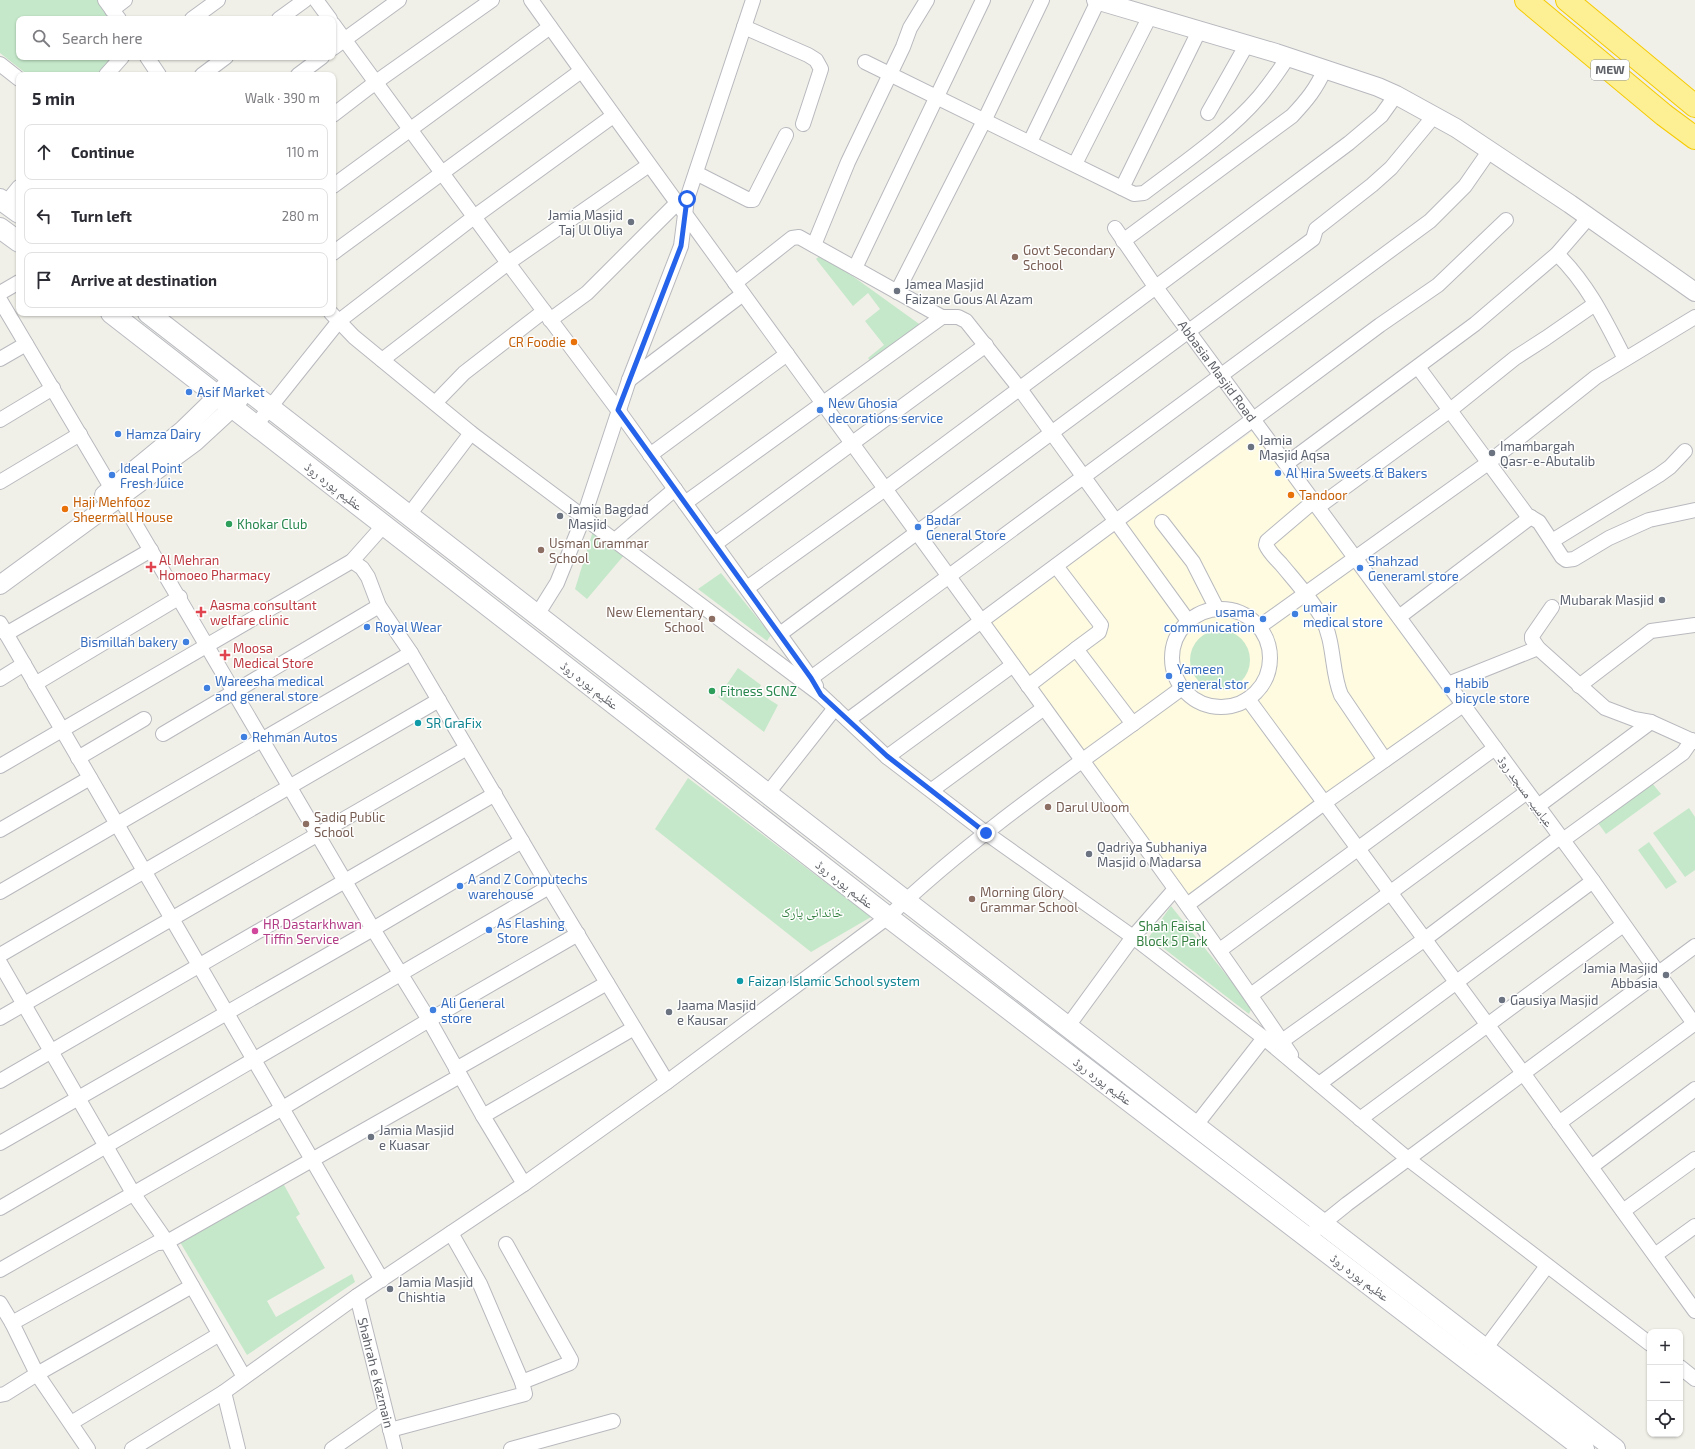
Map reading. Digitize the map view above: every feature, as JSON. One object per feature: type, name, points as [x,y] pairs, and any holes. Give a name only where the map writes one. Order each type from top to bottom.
[{"type":"highway","name":"MEW","points":[[1526,0],[1664,115],[1695,138]]},
{"type":"highway","name":"MEW","points":[[1566,0],[1695,106]]},
{"type":"main road","points":[[1,230],[16,240]]},
{"type":"main road","name":"عظیم پورہ روڈ","points":[[115,316],[888,917],[1584,1449]]},
{"type":"main road","name":"عظیم پورہ روڈ","points":[[152,316],[1322,1224],[1615,1449]]},
{"type":"street","points":[[112,10],[125,0]]},
{"type":"street","points":[[196,16],[218,0]]},
{"type":"street","points":[[283,16],[305,0]]},
{"type":"street","points":[[316,0],[328,16]]},
{"type":"street","points":[[336,46],[399,0]]},
{"type":"street","points":[[336,113],[376,82],[492,0]]},
{"type":"street","points":[[531,0],[613,116],[853,443],[1220,950],[1299,1067]]},
{"type":"street","points":[[435,403],[464,374],[547,316],[587,293],[681,208],[687,199],[753,0]]},
{"type":"street","points":[[814,245],[848,162],[889,73],[903,47],[910,28],[927,0]]},
{"type":"street","points":[[855,268],[984,0]]},
{"type":"street","points":[[897,292],[1042,0]]},
{"type":"street","points":[[1030,142],[1097,0],[1288,57],[1378,87],[1396,95],[1456,128],[1490,150],[1589,217],[1695,292]]},
{"type":"street","points":[[1075,164],[1150,16]]},
{"type":"street","points":[[336,184],[550,27]]},
{"type":"street","points":[[336,28],[547,316],[618,410],[780,634],[821,695]]},
{"type":"street","points":[[744,28],[808,54],[819,64],[821,69],[803,124]]},
{"type":"street","points":[[1122,188],[1199,31]]},
{"type":"street","points":[[1208,113],[1247,44]]},
{"type":"street","points":[[865,62],[984,119],[1134,194],[1144,193],[1205,146],[1258,98],[1288,57]]},
{"type":"street","points":[[109,72],[119,60]]},
{"type":"street","points":[[149,60],[157,72]]},
{"type":"street","points":[[206,72],[222,60]]},
{"type":"street","points":[[302,72],[318,60]]},
{"type":"street","points":[[0,64],[16,77]]},
{"type":"street","points":[[1123,241],[1292,116],[1317,87],[1325,69]]},
{"type":"street","points":[[336,250],[581,71]]},
{"type":"street","points":[[747,588],[885,489],[1349,143],[1381,116],[1396,95]]},
{"type":"street","points":[[256,425],[335,317],[613,116]]},
{"type":"street","points":[[780,634],[1313,239],[1316,229],[1391,168],[1434,116]]},
{"type":"street","points":[[696,172],[749,200],[753,200],[786,135]]},
{"type":"street","points":[[811,678],[1430,221],[1465,186],[1490,150]]},
{"type":"street","points":[[382,360],[508,263],[649,165]]},
{"type":"street","points":[[8,205],[16,192]]},
{"type":"street","points":[[537,615],[557,583],[584,516],[618,410],[681,246],[684,235],[681,208]]},
{"type":"street","points":[[1286,464],[1475,324],[1558,254],[1589,217]]},
{"type":"street","points":[[848,720],[1380,325],[1438,285],[1506,220]]},
{"type":"street","name":"Abbasia Masjid Road","points":[[1115,228],[1156,288],[1356,558]]},
{"type":"street","points":[[629,380],[739,289],[792,238],[799,237],[942,317],[958,317],[966,321],[1020,389],[1188,621]]},
{"type":"street","points":[[1558,254],[1570,266],[1584,285],[1625,359]]},
{"type":"street","points":[[0,293],[16,284]]},
{"type":"street","points":[[0,300],[208,644],[261,738],[373,929],[429,1020],[483,1116],[524,1184]]},
{"type":"street","points":[[1385,760],[1340,695],[1328,631],[1318,612],[1306,594],[1266,545],[1266,541],[1449,410],[1515,358],[1595,304]]},
{"type":"street","points":[[335,317],[354,337],[471,433],[584,516],[821,695],[887,756],[986,833],[1133,937],[1264,1038],[1408,1159],[1647,1342]]},
{"type":"street","points":[[685,503],[942,317]]},
{"type":"street","points":[[1259,627],[1488,463],[1596,377],[1695,317]]},
{"type":"street","points":[[0,359],[26,344]]},
{"type":"street","points":[[715,544],[986,345]]},
{"type":"street","points":[[650,455],[787,354]]},
{"type":"street","points":[[1418,367],[1488,463],[1528,515],[1539,522],[1562,557],[1566,560],[1570,560],[1609,538],[1649,520],[1695,510]]},
{"type":"street","points":[[0,572],[116,493],[195,442],[239,383]]},
{"type":"street","points":[[0,420],[53,388]]},
{"type":"street","points":[[409,515],[471,433]]},
{"type":"street","points":[[0,482],[80,434]]},
{"type":"street","points":[[1552,542],[1659,475],[1670,467],[1685,451]]},
{"type":"street","points":[[615,540],[675,489]]},
{"type":"street","points":[[0,585],[116,493]]},
{"type":"street","points":[[1399,617],[1531,517]]},
{"type":"street","points":[[1162,522],[1193,562],[1217,609]]},
{"type":"street","points":[[0,766],[352,561],[384,525]]},
{"type":"street","points":[[151,550],[3,629],[281,1109],[382,1280]]},
{"type":"street","name":"عباسیہ مسجد روڈ","points":[[1356,558],[1538,806],[1695,1024]]},
{"type":"street","points":[[352,561],[362,568],[368,577],[379,606],[411,653],[549,887],[667,1082]]},
{"type":"street","points":[[1028,686],[1099,632],[1101,625],[1056,566]]},
{"type":"street","points":[[35,684],[180,598]]},
{"type":"street","points":[[163,734],[379,606]]},
{"type":"street","points":[[1282,1041],[1679,755],[1694,741],[1650,722],[1634,719],[1605,708],[1538,648],[1532,639],[1532,636],[1552,607]]},
{"type":"street","points":[[1217,609],[1233,610],[1247,617],[1259,627],[1267,642],[1270,658],[1267,674],[1262,684],[1248,699],[1234,705],[1220,707],[1206,705],[1193,698],[1182,688],[1175,675],[1171,661],[1173,646],[1179,632],[1188,621],[1202,612],[1217,609]]},
{"type":"street","points":[[1579,686],[1651,631],[1695,625]]},
{"type":"street","points":[[1448,684],[1538,648]]},
{"type":"street","points":[[1076,649],[1133,724]]},
{"type":"street","points":[[0,892],[117,825],[261,738],[411,653]]},
{"type":"street","points":[[0,679],[24,664]]},
{"type":"street","points":[[887,756],[1014,665]]},
{"type":"street","points":[[132,1449],[224,1392],[358,1296],[524,1184],[667,1082],[888,917],[986,833],[1182,688]]},
{"type":"street","points":[[1248,699],[1488,1025],[1623,1212],[1692,1302]]},
{"type":"street","points":[[0,955],[439,700]]},
{"type":"street","points":[[1187,905],[1324,803],[1463,704]]},
{"type":"street","points":[[768,793],[835,708]]},
{"type":"street","points":[[932,790],[1044,708]]},
{"type":"street","points":[[78,758],[144,719]]},
{"type":"street","points":[[1538,806],[1650,722]]},
{"type":"street","points":[[0,1018],[467,748]]},
{"type":"street","points":[[1220,950],[1495,748]]},
{"type":"street","points":[[0,830],[90,778]]},
{"type":"street","points":[[1251,995],[1527,792]]},
{"type":"street","points":[[0,1081],[346,882],[494,794]]},
{"type":"street","points":[[0,1143],[373,929],[522,841]]},
{"type":"street","points":[[1319,1084],[1593,882]]},
{"type":"street","points":[[0,1208],[549,887]]},
{"type":"street","points":[[1068,1026],[1133,937],[1175,889]]},
{"type":"street","points":[[1360,1119],[1623,925]]},
{"type":"street","points":[[0,1270],[281,1109],[429,1020],[578,934]]},
{"type":"street","points":[[1306,1236],[1695,946]]},
{"type":"street","points":[[0,963],[162,1242],[192,1286],[218,1335],[244,1377]]},
{"type":"street","points":[[12,1323],[311,1160],[607,983]]},
{"type":"street","points":[[1559,1123],[1695,1024]]},
{"type":"street","points":[[483,1116],[634,1028]]},
{"type":"street","points":[[1196,1125],[1264,1038]]},
{"type":"street","points":[[1592,1168],[1695,1089]]},
{"type":"street","points":[[1623,1212],[1695,1159]]},
{"type":"street","points":[[1655,1255],[1695,1226]]},
{"type":"street","points":[[390,1430],[525,1394],[522,1382],[480,1284],[451,1233]]},
{"type":"street","points":[[506,1244],[571,1360],[570,1363],[522,1382]]},
{"type":"street","points":[[1485,1349],[1547,1266]]},
{"type":"street","points":[[0,1395],[192,1286]]},
{"type":"street","name":"Shahrah e Kazmain","points":[[358,1296],[395,1449]]},
{"type":"street","points":[[0,1303],[12,1323],[37,1374],[88,1449]]},
{"type":"street","points":[[71,1424],[218,1335]]},
{"type":"street","points":[[1683,1369],[1695,1379]]},
{"type":"street","points":[[224,1392],[238,1449]]},
{"type":"street","points":[[332,1449],[385,1412]]},
{"type":"street","points":[[511,1449],[613,1421]]},
{"type":"shaded area","points":[[1254,430],[1451,703],[1189,898],[992,622]]},
{"type":"green space","points":[[0,0],[99,0],[111,16],[16,16],[16,60],[116,60],[104,72],[24,72],[0,53]]},
{"type":"green space","points":[[821,255],[922,326],[873,364],[868,358],[884,345],[865,321],[880,309],[868,293],[853,306],[816,259]]},
{"type":"green space","points":[[593,531],[625,554],[587,599],[575,589]]},
{"type":"green space","points":[[721,573],[771,635],[767,641],[698,589]]},
{"type":"green space","points":[[1214,630],[1226,630],[1242,638],[1248,648],[1250,660],[1248,672],[1242,682],[1226,690],[1214,690],[1198,682],[1190,666],[1190,654],[1198,638]]},
{"type":"green space","points":[[738,668],[761,685],[757,692],[778,705],[764,732],[718,697]]},
{"type":"green space","name":"خاندانی پارک","points":[[688,778],[871,917],[811,952],[655,829]]},
{"type":"green space","points":[[1652,783],[1661,794],[1606,834],[1598,823]]},
{"type":"green space","points":[[1689,808],[1695,817],[1695,870],[1685,877],[1653,833]]},
{"type":"green space","points":[[1649,842],[1677,882],[1666,889],[1638,850]]},
{"type":"green space","name":"Shah Faisal Block 5 Park","points":[[1171,906],[1252,1007],[1249,1014],[1149,937]]},
{"type":"green space","points":[[283,1183],[300,1214],[296,1217],[325,1268],[267,1301],[276,1317],[352,1274],[355,1282],[247,1355],[180,1242]]},
{"type":"place","name":"Jamia Masjid Taj Ul Oliya","points":[[631,222]]},
{"type":"place","name":"Govt Secondary School","points":[[1015,257]]},
{"type":"place","name":"Jamea Masjid Faizane Gous Al Azam","points":[[897,291]]},
{"type":"place","name":"CR Foodie","points":[[574,342]]},
{"type":"place","name":"Asif Market","points":[[189,392]]},
{"type":"place","name":"New Ghosia decorations service","points":[[820,410]]},
{"type":"place","name":"Hamza Dairy","points":[[118,434]]},
{"type":"place","name":"Jamia Masjid Aqsa","points":[[1251,447]]},
{"type":"place","name":"Imambargah Qasr-e-Abutalib","points":[[1492,453]]},
{"type":"place","name":"Al Hira Sweets & Bakers","points":[[1278,473]]},
{"type":"place","name":"Ideal Point Fresh Juice","points":[[112,475]]},
{"type":"place","name":"Tandoor","points":[[1291,495]]},
{"type":"place","name":"Haji Mehfooz Sheermall House","points":[[65,509]]},
{"type":"place","name":"Jamia Bagdad Masjid","points":[[560,516]]},
{"type":"place","name":"Khokar Club","points":[[229,524]]},
{"type":"place","name":"Badar General Store","points":[[918,527]]},
{"type":"place","name":"Usman Grammar School","points":[[541,550]]},
{"type":"place","name":"Al Mehran Homoeo Pharmacy","points":[[151,567]]},
{"type":"place","name":"Shahzad Generaml store","points":[[1360,568]]},
{"type":"place","name":"Mubarak Masjid","points":[[1662,600]]},
{"type":"place","name":"Aasma consultant welfare clinic","points":[[201,612]]},
{"type":"place","name":"umair medical store","points":[[1295,614]]},
{"type":"place","name":"New Elementary School","points":[[712,619]]},
{"type":"place","name":"usama communication","points":[[1263,619]]},
{"type":"place","name":"Royal Wear","points":[[367,627]]},
{"type":"place","name":"Bismillah bakery","points":[[186,642]]},
{"type":"place","name":"Moosa Medical Store","points":[[225,655]]},
{"type":"place","name":"Yameen general stor","points":[[1169,676]]},
{"type":"place","name":"Wareesha medical and general store","points":[[207,688]]},
{"type":"place","name":"Habib bicycle store","points":[[1447,690]]},
{"type":"place","name":"Fitness SCNZ","points":[[712,691]]},
{"type":"place","name":"SR GraFix","points":[[418,723]]},
{"type":"place","name":"Rehman Autos","points":[[244,737]]},
{"type":"place","name":"Darul Uloom","points":[[1048,807]]},
{"type":"place","name":"Sadiq Public School","points":[[306,824]]},
{"type":"place","name":"Qadriya Subhaniya Masjid o Madarsa","points":[[1089,854]]},
{"type":"place","name":"A and Z Computechs warehouse","points":[[460,886]]},
{"type":"place","name":"Morning Glory Grammar School","points":[[972,899]]},
{"type":"place","name":"As Flashing Store","points":[[489,930]]},
{"type":"place","name":"HR Dastarkhwan Tiffin Service","points":[[255,931]]},
{"type":"place","name":"Jamia Masjid Abbasia","points":[[1666,975]]},
{"type":"place","name":"Faizan Islamic School system","points":[[740,981]]},
{"type":"place","name":"Gausiya Masjid","points":[[1502,1000]]},
{"type":"place","name":"Ali General store","points":[[433,1010]]},
{"type":"place","name":"Jaama Masjid e Kausar","points":[[669,1012]]},
{"type":"place","name":"Jamia Masjid e Kuasar","points":[[371,1137]]},
{"type":"place","name":"Jamia Masjid Chishtia","points":[[390,1289]]},
{"type":"route","points":[[687,199],[684,235],[681,246],[618,410],[811,678],[821,695],[887,756],[986,833]]}]
